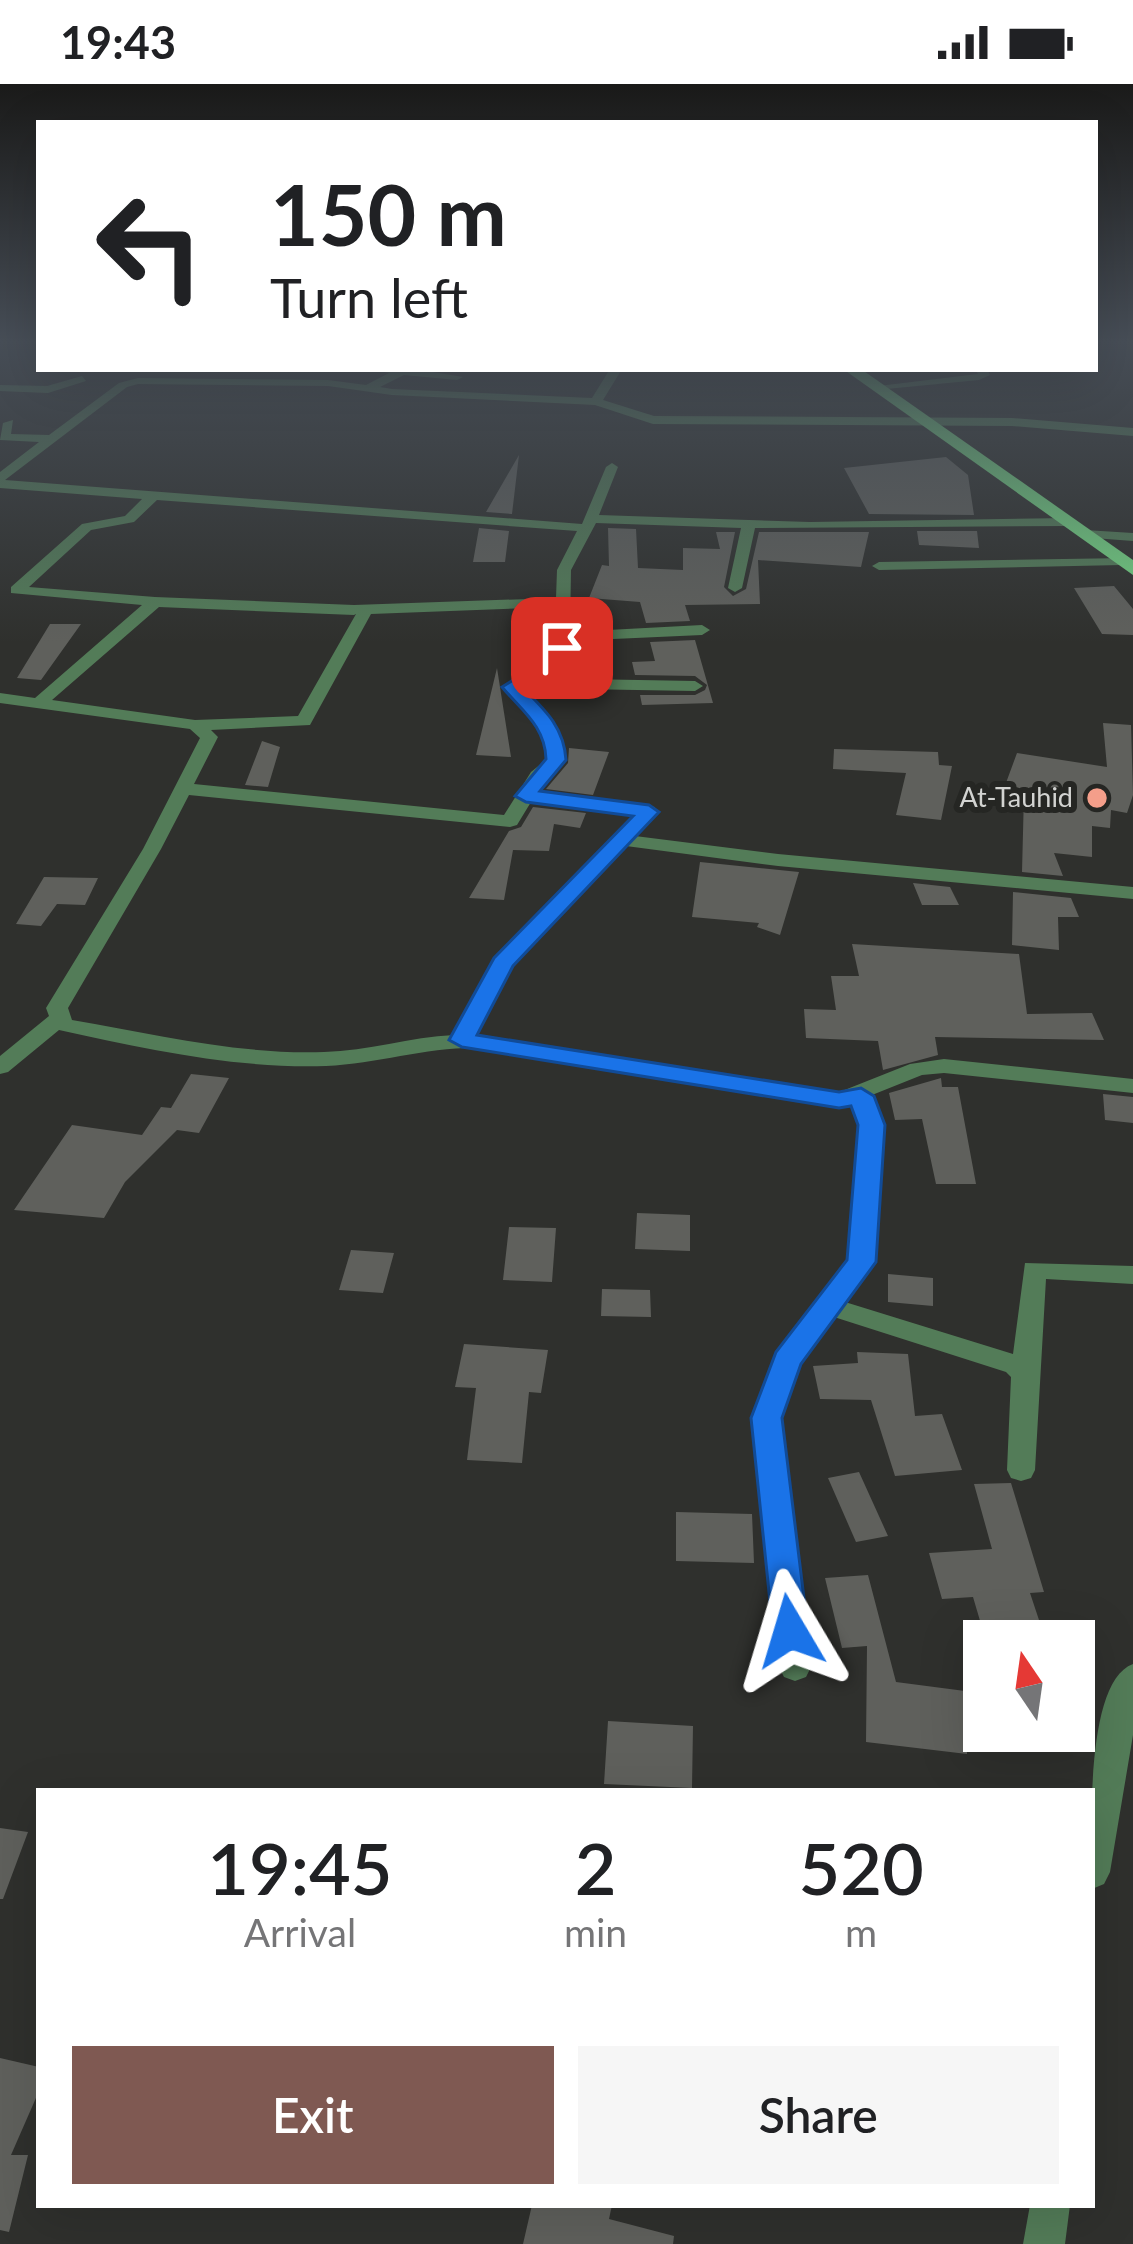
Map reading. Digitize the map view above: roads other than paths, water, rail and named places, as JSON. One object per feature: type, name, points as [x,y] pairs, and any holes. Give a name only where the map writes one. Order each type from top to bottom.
[{"type":"highway","points":[[955,442],[1127,565]]},
{"type":"street","points":[[0,481],[47,442]]},
{"type":"street","points":[[612,467],[564,571],[559,602],[561,658],[578,684],[695,686]]},
{"type":"street","points":[[0,481],[588,523],[1077,528],[1133,537]]},
{"type":"street","points":[[8,589],[87,527],[129,518],[154,495]]},
{"type":"street","points":[[735,589],[749,525]]},
{"type":"street","points":[[879,566],[1127,565]]},
{"type":"street","points":[[8,589],[155,602],[366,610],[559,602]]},
{"type":"street","points":[[38,704],[155,602]]},
{"type":"street","points":[[0,698],[195,725],[304,721],[366,610]]},
{"type":"street","points":[[561,637],[702,630]]},
{"type":"street","points":[[185,789],[510,821],[556,760],[546,722],[511,687],[561,658]]},
{"type":"street","points":[[195,725],[209,737],[185,789],[57,1007],[63,1025],[266,1057],[347,1058],[462,1040],[839,1100],[861,1096],[918,1070],[944,1066],[1133,1086]]},
{"type":"street","points":[[462,1040],[503,963],[649,812],[526,796]]},
{"type":"street","points":[[622,840],[778,860],[1133,893]]},
{"type":"street","points":[[0,1066],[58,1020]]},
{"type":"street","points":[[795,1667],[766,1418],[787,1360],[861,1262],[872,1125],[861,1096]]},
{"type":"street","points":[[1021,1470],[1034,1269],[1133,1275]]},
{"type":"street","points":[[825,1305],[938,1345],[997,1356],[1025,1374]]},
{"type":"street","points":[[1095,1855],[1125,1687],[1133,1678]]},
{"type":"street","points":[[1045,2244],[1050,2208]]},
{"type":"place","name":"At-Tauhid","points":[[1097,798]]}]
